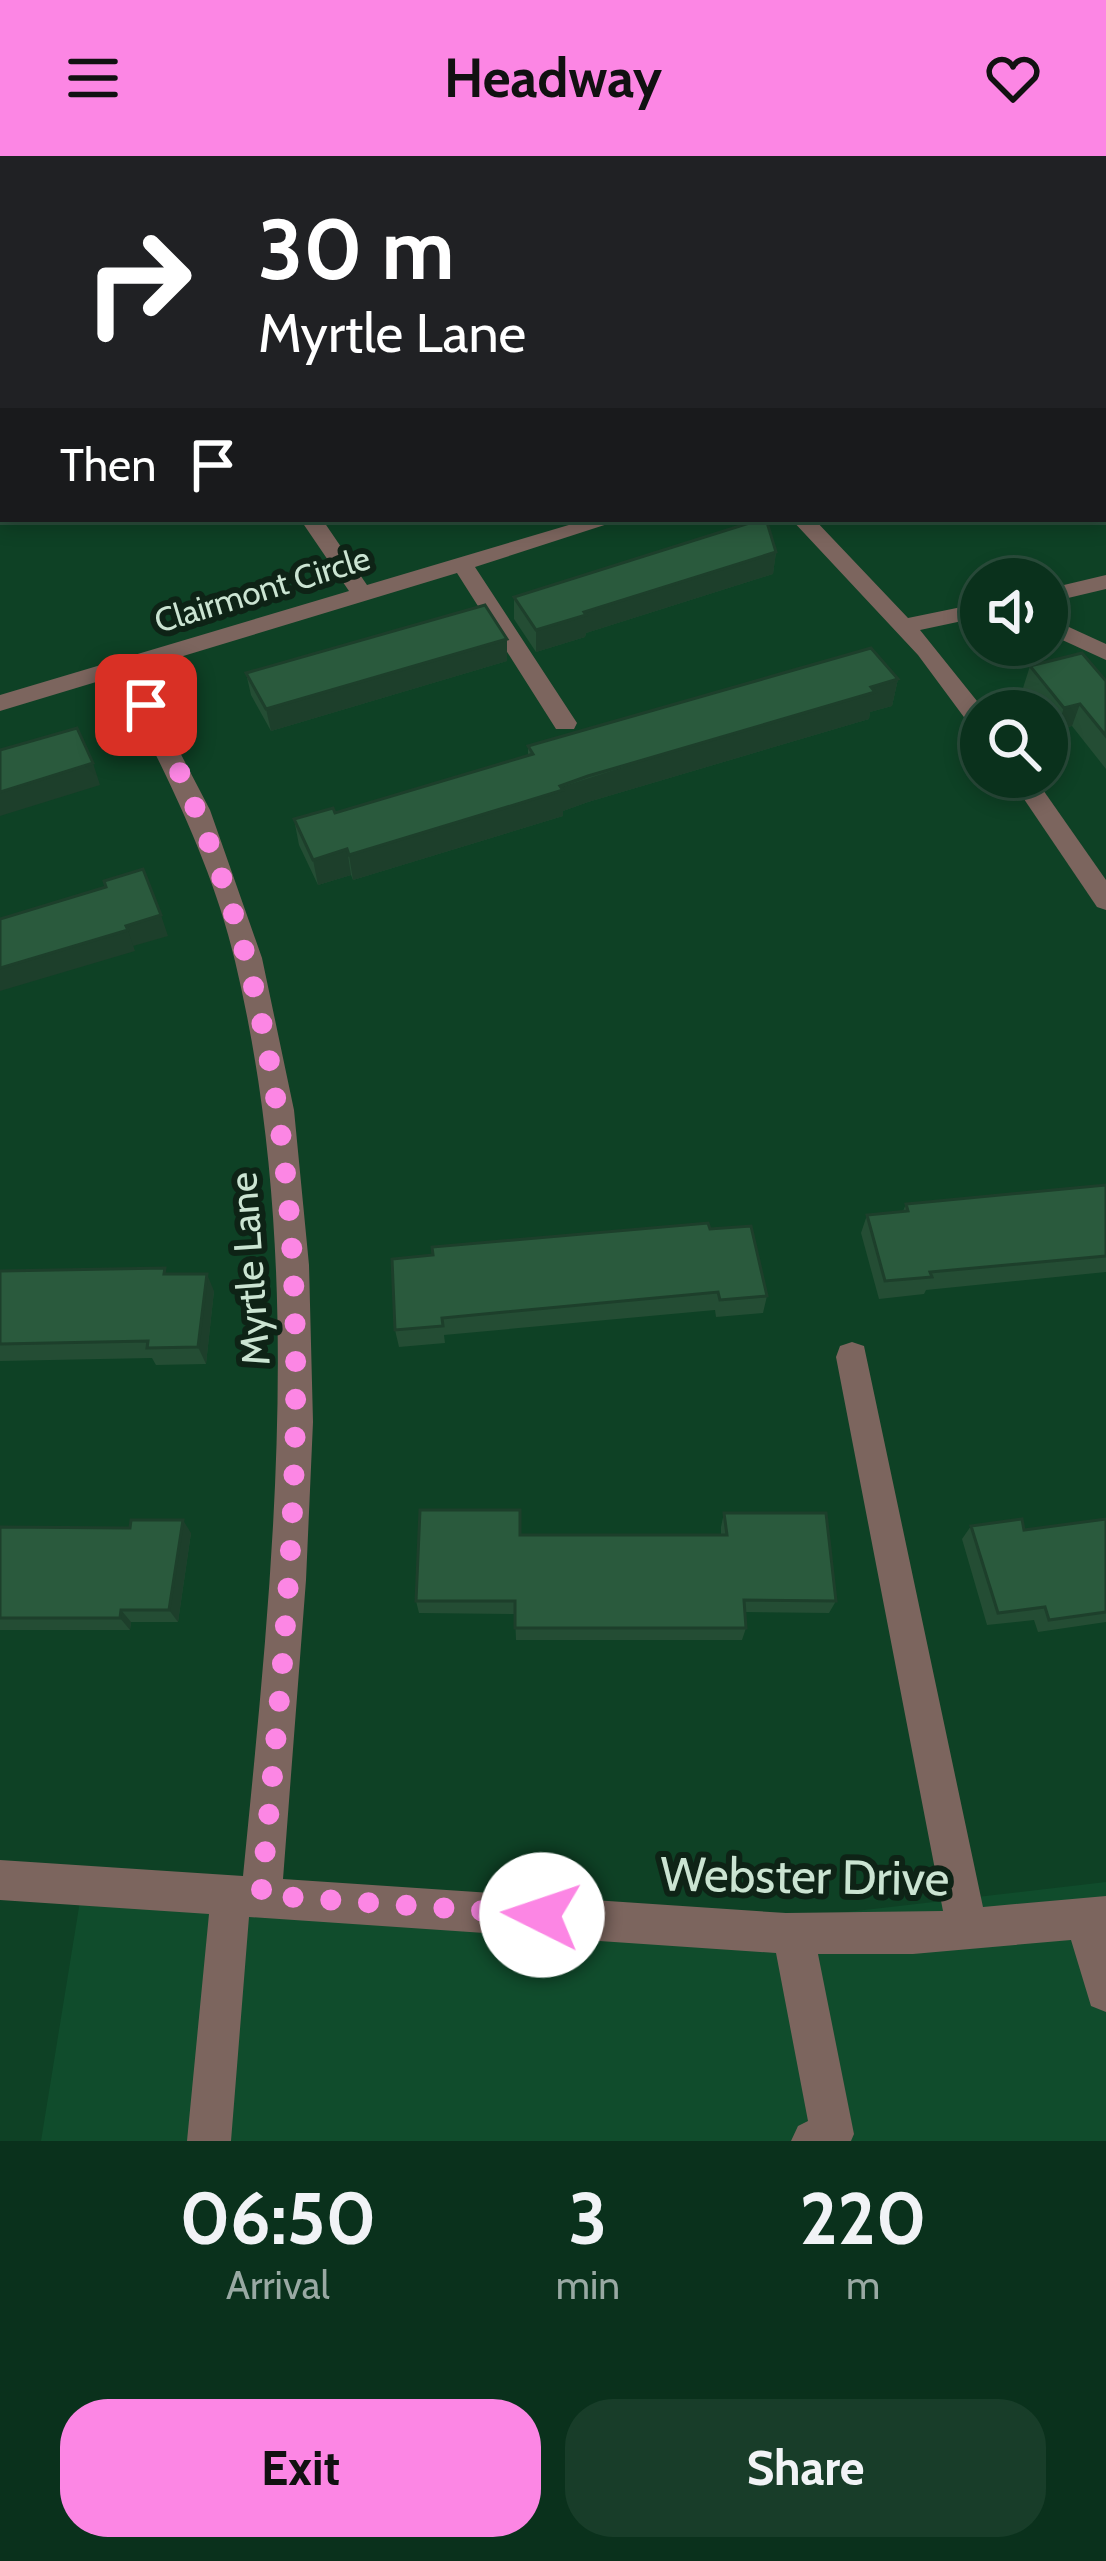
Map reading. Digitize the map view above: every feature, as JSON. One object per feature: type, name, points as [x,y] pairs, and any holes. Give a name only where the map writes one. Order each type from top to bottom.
[{"type":"street","points":[[313,522],[362,594]]},
{"type":"street","name":"Clairmont Circle","points":[[0,703],[602,522]]},
{"type":"street","points":[[805,522],[903,626],[960,696]]},
{"type":"street","points":[[462,564],[565,723]]},
{"type":"street","points":[[1068,591],[1106,582]]},
{"type":"street","points":[[903,626],[960,614]]},
{"type":"street","points":[[1068,634],[1106,653]]},
{"type":"street","name":"Myrtle Lane","points":[[123,666],[180,768],[224,875],[241,932],[264,1038],[296,1261],[300,1363],[291,1568],[209,2141]]},
{"type":"street","points":[[1036,798],[1106,900]]},
{"type":"street","points":[[852,1357],[967,1929]]},
{"type":"street","name":"Webster Drive","points":[[0,1880],[793,1933],[967,1929],[1095,1917]]},
{"type":"street","points":[[1095,1917],[1106,1991]]},
{"type":"street","points":[[793,1933],[832,2134],[814,2141]]},
{"type":"shaded area","points":[[1106,1882],[1106,2141],[41,2141],[81,1895],[795,1918]]},
{"type":"building","points":[[752,522],[767,522],[776,552],[536,630],[514,597]]},
{"type":"building","points":[[485,605],[507,639],[266,709],[246,673]]},
{"type":"building","points":[[871,648],[898,679],[871,687],[875,692],[588,776],[560,786],[563,790],[349,855],[347,849],[313,860],[294,819],[333,808],[335,813],[533,754],[528,746]]},
{"type":"building","points":[[1082,653],[1106,681],[1106,736],[1080,704],[1068,707],[1068,690],[1049,690],[1030,666],[1068,666],[1068,656]]},
{"type":"building","points":[[77,728],[93,763],[0,792],[0,750]]},
{"type":"building","points":[[143,869],[161,915],[126,926],[128,930],[0,968],[0,919],[106,887],[104,881]]},
{"type":"building","points":[[1106,1185],[1106,1256],[930,1272],[932,1277],[885,1281],[867,1215],[908,1211],[906,1204]]},
{"type":"building","points":[[708,1223],[710,1229],[751,1226],[767,1296],[720,1300],[718,1292],[442,1318],[443,1326],[395,1330],[392,1259],[433,1255],[432,1247]]},
{"type":"building","points":[[165,1268],[164,1274],[207,1274],[198,1347],[147,1348],[148,1341],[0,1344],[0,1271]]},
{"type":"building","points":[[420,1510],[520,1510],[520,1535],[727,1535],[724,1513],[826,1513],[836,1601],[744,1600],[746,1628],[515,1628],[515,1601],[416,1601]]},
{"type":"building","points":[[1022,1519],[1024,1530],[1106,1519],[1106,1612],[1049,1620],[1045,1607],[998,1613],[971,1526]]},
{"type":"building","points":[[131,1520],[183,1520],[169,1610],[121,1610],[120,1618],[0,1618],[0,1527],[130,1528]]},
{"type":"route","points":[[146,705],[180,768],[224,875],[247,951],[286,1172],[296,1261],[300,1363],[291,1568],[261,1895],[542,1915]]}]
